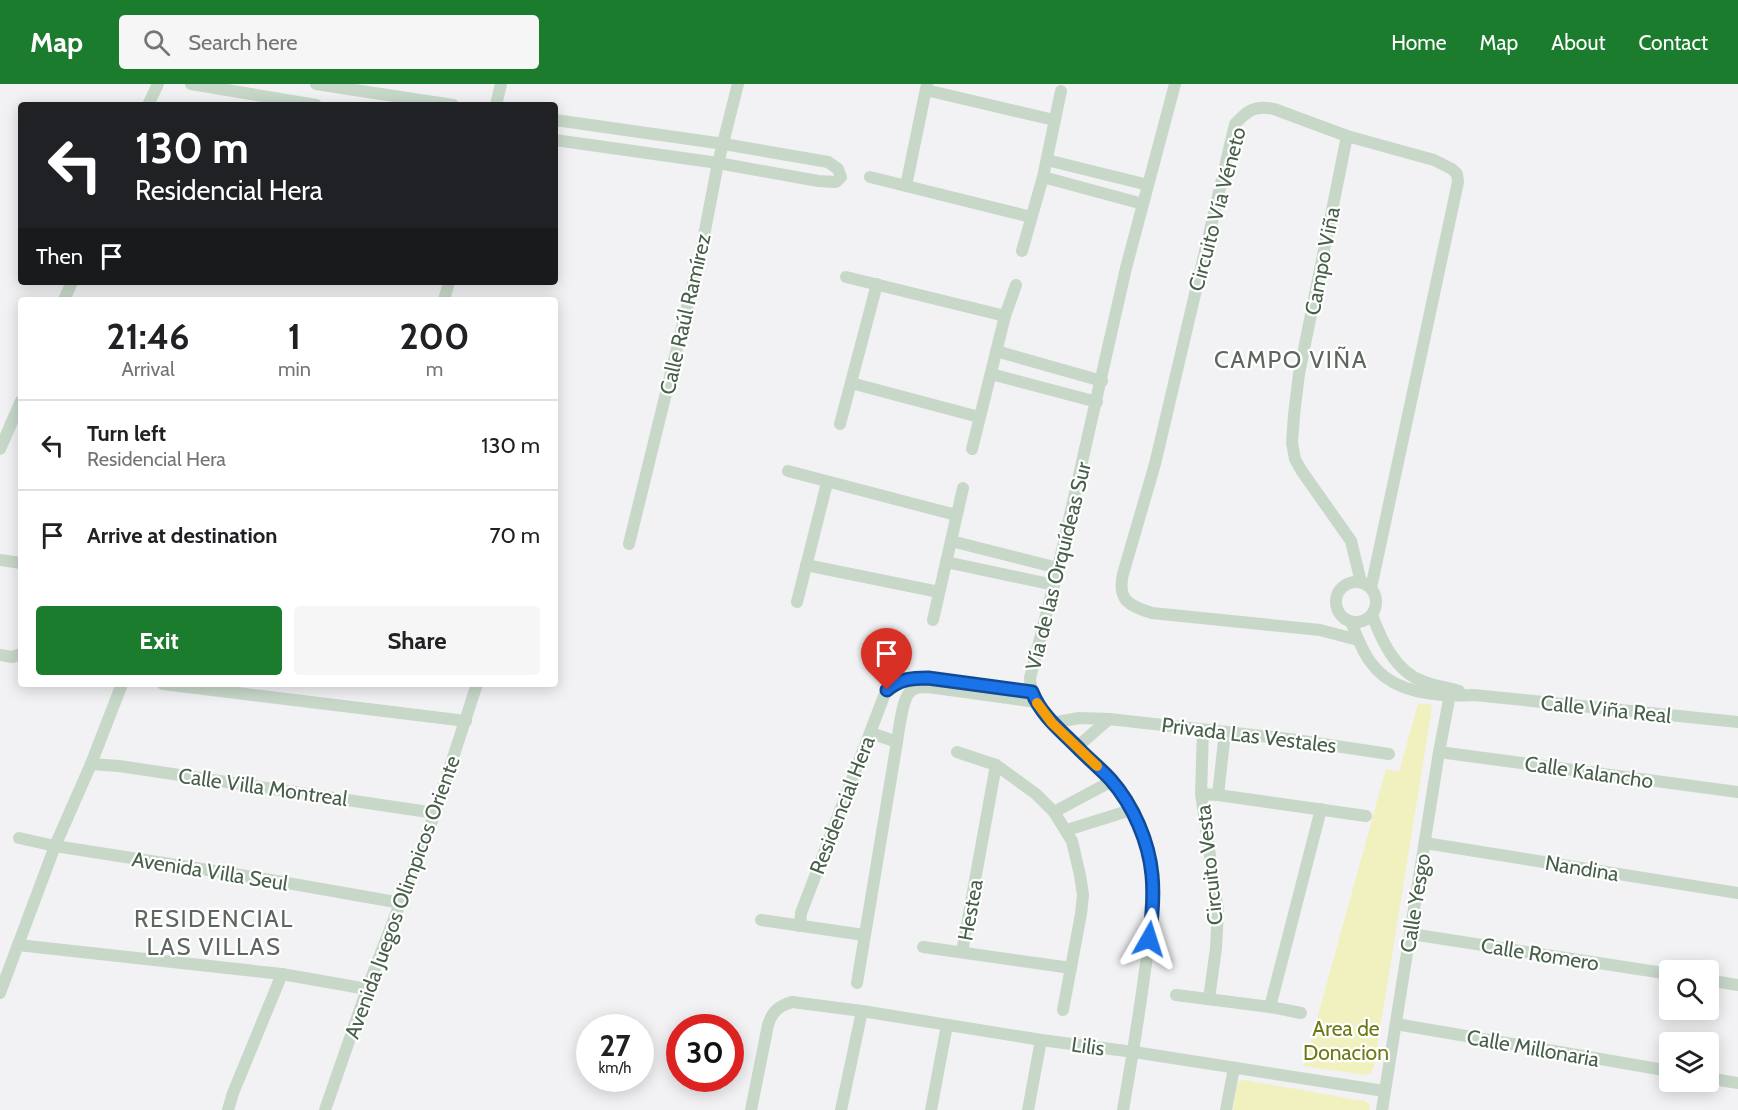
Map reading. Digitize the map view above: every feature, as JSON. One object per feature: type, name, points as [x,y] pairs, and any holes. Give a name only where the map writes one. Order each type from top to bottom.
[{"type":"street","points":[[149,102],[158,84]]},
{"type":"street","points":[[191,84],[298,102]]},
{"type":"street","points":[[316,84],[433,102]]},
{"type":"street","points":[[497,102],[501,84]]},
{"type":"street","name":"Calle Raúl Ramírez","points":[[629,544],[702,246],[718,163],[738,84]]},
{"type":"street","name":"Vía de las Orquídeas Sur","points":[[1123,1110],[1134,1052],[1152,916],[1152,876],[1147,850],[1131,810],[1112,781],[1052,723],[1034,697],[1031,671],[1054,585],[1126,268],[1174,84]]},
{"type":"street","points":[[906,186],[927,87],[1054,120]]},
{"type":"street","points":[[1022,251],[1043,177],[1060,91]]},
{"type":"street","name":"Circuito Vía Véneto","points":[[1358,640],[1320,630],[1152,613],[1129,603],[1124,598],[1121,585],[1155,464],[1235,124],[1243,115],[1263,106],[1286,112],[1347,136],[1434,160],[1457,174],[1458,182],[1366,585]]},
{"type":"street","points":[[558,120],[724,144],[828,162],[838,169],[840,178],[836,182],[818,181],[718,163],[558,140]]},
{"type":"street","name":"Campo Viña","points":[[1347,136],[1299,374],[1292,443],[1295,459],[1301,470],[1351,541],[1366,585]]},
{"type":"street","points":[[1047,160],[1148,184]]},
{"type":"street","points":[[870,177],[1031,217]]},
{"type":"street","points":[[1043,177],[1143,204]]},
{"type":"street","points":[[846,277],[1005,316]]},
{"type":"street","points":[[840,424],[877,284]]},
{"type":"street","points":[[972,449],[1005,316],[1016,285]]},
{"type":"street","points":[[996,351],[1102,381]]},
{"type":"street","points":[[991,374],[1097,402]]},
{"type":"street","points":[[850,383],[979,417]]},
{"type":"street","points":[[0,449],[18,408]]},
{"type":"street","points":[[788,471],[956,515]]},
{"type":"street","points":[[797,602],[828,483]]},
{"type":"street","points":[[933,620],[963,488]]},
{"type":"street","points":[[951,541],[1058,568]]},
{"type":"street","points":[[0,560],[18,563]]},
{"type":"street","points":[[946,562],[1054,585]]},
{"type":"street","points":[[806,565],[939,592]]},
{"type":"street","points":[[1354,582],[1366,585],[1375,594],[1377,601],[1372,615],[1363,622],[1351,622],[1341,617],[1336,603],[1340,589],[1354,582]]},
{"type":"street","points":[[1372,615],[1380,637],[1404,670],[1420,681],[1450,693]]},
{"type":"street","points":[[1351,622],[1371,663],[1389,680],[1411,689],[1450,693]]},
{"type":"street","points":[[0,655],[12,657],[18,655]]},
{"type":"street","name":"Residencial Hera","points":[[800,926],[801,913],[814,878],[889,687],[910,679],[1034,697]]},
{"type":"street","name":"Residencial Hera","points":[[856,983],[905,703],[909,694],[928,683]]},
{"type":"street","points":[[0,993],[54,846],[91,764],[121,687]]},
{"type":"street","points":[[188,687],[466,721]]},
{"type":"street","name":"Avenida Juegos Olimpicos Oriente","points":[[325,1110],[367,989],[435,813],[476,687]]},
{"type":"street","name":"Calle Viña Real","points":[[1450,693],[1738,722]]},
{"type":"street","name":"Calle Yesgo","points":[[1382,1110],[1450,693]]},
{"type":"street","name":"Privada Las Vestales","points":[[1052,723],[1079,718],[1109,719],[1389,754]]},
{"type":"street","points":[[1077,747],[1109,719]]},
{"type":"street","name":"Circuito Vesta","points":[[1203,730],[1201,794],[1218,911],[1209,999]]},
{"type":"street","points":[[1218,795],[1225,732]]},
{"type":"street","points":[[871,733],[897,741]]},
{"type":"street","points":[[957,752],[996,765],[1036,794],[1054,812],[1067,830],[1076,856],[1083,894],[1063,1010]]},
{"type":"street","name":"Calle Kalancho","points":[[1439,752],[1738,792]]},
{"type":"street","name":"Calle Villa Montreal","points":[[91,764],[119,766],[435,813]]},
{"type":"street","name":"Hestea","points":[[996,765],[962,952],[1071,968]]},
{"type":"street","points":[[1054,812],[1112,781]]},
{"type":"street","points":[[1201,794],[1366,816]]},
{"type":"street","points":[[1270,1007],[1321,809]]},
{"type":"street","points":[[1067,830],[1131,810]]},
{"type":"street","name":"Avenida Villa Seul","points":[[20,838],[54,846],[401,903]]},
{"type":"street","name":"Nandina","points":[[1425,843],[1738,893]]},
{"type":"street","points":[[761,920],[864,935]]},
{"type":"street","name":"Calle Romero","points":[[1411,934],[1659,972]]},
{"type":"street","points":[[18,945],[282,974],[367,989]]},
{"type":"street","points":[[923,947],[962,952]]},
{"type":"street","points":[[228,1110],[282,974]]},
{"type":"street","points":[[1719,982],[1738,985]]},
{"type":"street","points":[[1176,995],[1301,1013]]},
{"type":"street","name":"Lilis","points":[[751,1110],[771,1015],[783,1005],[792,1002],[1384,1091]]},
{"type":"street","points":[[841,1110],[862,1011]]},
{"type":"street","points":[[931,1110],[947,1024]]},
{"type":"street","name":"Calle Millonaria","points":[[1396,1024],[1659,1069]]},
{"type":"street","points":[[1028,1110],[1041,1040]]},
{"type":"street","points":[[1226,1110],[1234,1068]]},
{"type":"street","points":[[1719,1080],[1738,1083]]},
{"type":"green space","name":"Area de Donacion","points":[[1418,704],[1430,704],[1432,708],[1374,1066],[1371,1073],[1365,1075],[1304,1066],[1386,769],[1399,772]]},
{"type":"green space","name":"Area de Donacion","points":[[1244,1080],[1364,1100],[1369,1104],[1370,1110],[1233,1110],[1237,1085]]},
{"type":"slow traffic","points":[[1037,703],[1052,723],[1097,766]]},
{"type":"district","name":"CAMPO VIÑA","points":[[1291,359]]},
{"type":"district","name":"RESIDENCIAL LAS VILLAS","points":[[214,932]]},
{"type":"route","points":[[887,690],[903,680],[928,678],[1032,692],[1036,702],[1052,723],[1112,781],[1123,796],[1141,831],[1152,876],[1152,916],[1149,939]]}]
